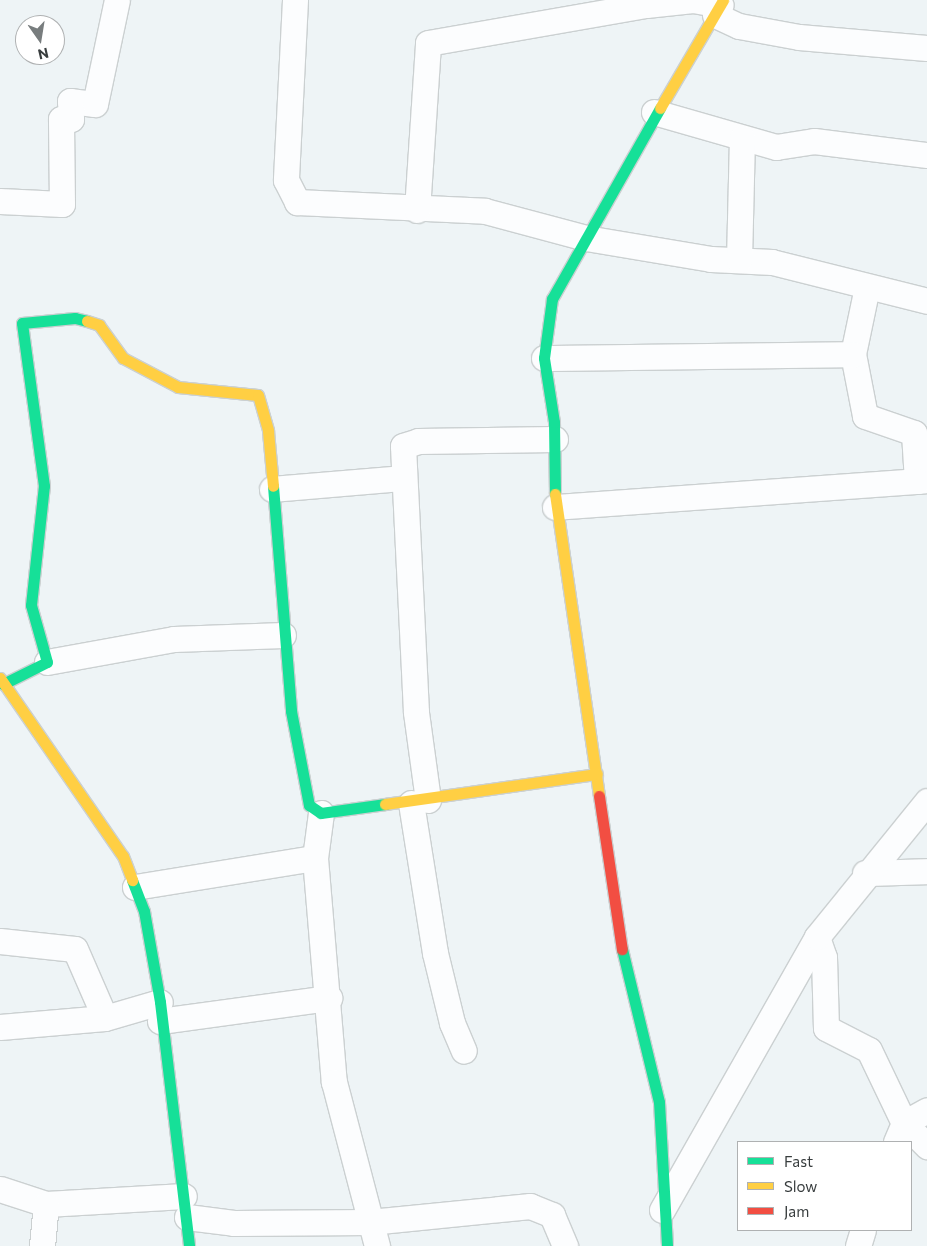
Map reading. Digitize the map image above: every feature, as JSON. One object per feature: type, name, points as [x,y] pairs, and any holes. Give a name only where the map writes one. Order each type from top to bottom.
[{"type":"street","points":[[0,201],[62,204],[62,119],[71,119],[70,101],[95,104],[117,0]]},
{"type":"street","points":[[295,0],[286,180],[297,202],[416,210],[485,211],[586,238],[739,260],[772,262],[927,301]]},
{"type":"street","points":[[416,210],[428,43],[646,5],[693,0],[720,6],[739,26],[799,37],[927,48]]},
{"type":"street","points":[[667,1246],[662,1210],[659,1102],[626,980],[597,774],[555,507],[555,439],[544,358],[552,299],[654,112],[720,6]]},
{"type":"street","points":[[654,112],[776,147],[814,141],[927,155]]},
{"type":"street","points":[[739,260],[742,138]]},
{"type":"street","points":[[555,507],[922,480],[914,433],[865,416],[853,354],[867,287]]},
{"type":"street","points":[[47,662],[31,605],[44,486],[22,323],[75,318],[99,325],[123,358],[178,387],[258,395],[268,431],[283,635],[299,764],[309,806],[321,813],[419,801],[597,774]]},
{"type":"street","points":[[544,358],[853,354]]},
{"type":"street","points":[[464,1051],[452,1022],[435,953],[419,801],[403,446],[418,440],[555,439]]},
{"type":"street","points":[[272,489],[404,478]]},
{"type":"street","points":[[189,1246],[160,1011],[144,911],[123,856],[4,692],[47,662],[174,639],[283,635]]},
{"type":"street","points":[[662,1210],[818,936],[865,872],[927,801]]},
{"type":"street","points":[[321,813],[315,858],[329,998],[334,1082],[377,1246]]},
{"type":"street","points":[[135,887],[315,858]]},
{"type":"street","points":[[865,872],[927,871]]},
{"type":"street","points":[[818,936],[824,957],[826,1028],[869,1050],[900,1133],[927,1146]]},
{"type":"street","points":[[0,940],[75,949],[105,1018]]},
{"type":"street","points":[[0,1027],[160,1011],[329,998]]},
{"type":"street","points":[[900,1133],[927,1110]]},
{"type":"street","points":[[0,1189],[46,1204],[185,1207],[234,1223],[370,1222],[530,1206],[552,1215],[564,1246]]},
{"type":"street","points":[[42,1246],[46,1204]]},
{"type":"street","points":[[858,1246],[863,1231]]},
{"type":"traffic: fast","points":[[555,494],[554,422],[544,358],[552,299],[660,108]]},
{"type":"traffic: fast","points":[[3,684],[47,662],[31,605],[44,486],[22,323],[75,318],[87,321]]},
{"type":"traffic: fast","points":[[273,486],[291,711],[309,805],[321,813],[385,804]]},
{"type":"traffic: fast","points":[[132,880],[144,911],[160,1002],[189,1246]]},
{"type":"traffic: fast","points":[[622,949],[659,1102],[667,1246]]},
{"type":"traffic: slow","points":[[660,108],[723,0]]},
{"type":"traffic: slow","points":[[87,321],[99,325],[123,358],[178,387],[258,395],[268,431],[273,486]]},
{"type":"traffic: slow","points":[[555,494],[599,796]]},
{"type":"traffic: slow","points":[[0,678],[123,856],[132,880]]},
{"type":"traffic: slow","points":[[385,804],[597,774]]},
{"type":"traffic: jam","points":[[599,796],[622,949]]}]
